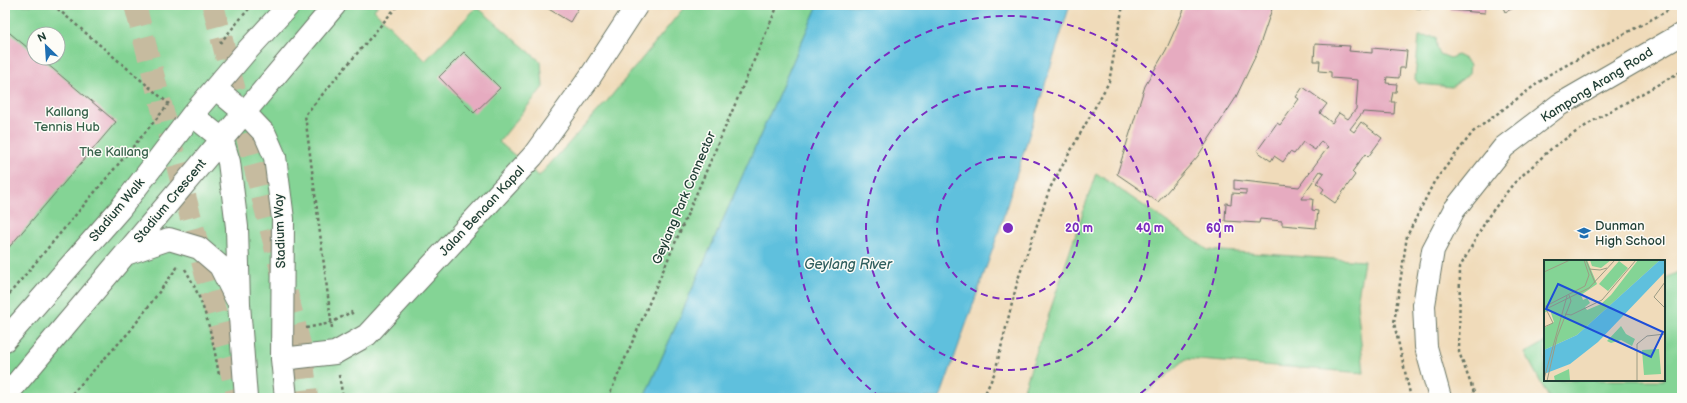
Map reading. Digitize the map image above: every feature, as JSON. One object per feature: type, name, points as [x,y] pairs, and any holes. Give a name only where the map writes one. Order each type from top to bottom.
[{"type":"street","name":"Stadium Walk","points":[[5,340],[120,209],[192,114],[289,5]]},
{"type":"street","name":"Stadium Crescent","points":[[5,397],[335,5]]},
{"type":"street","name":"Jalan Benaan Kapal","points":[[282,359],[336,353],[367,335],[533,156],[590,77],[637,5]]},
{"type":"street","name":"Kampong Arang Road","points":[[1440,398],[1426,347],[1424,305],[1433,250],[1454,210],[1504,147],[1559,105],[1682,34]]},
{"type":"street","name":"Stadium Way","points":[[215,88],[245,113],[265,134],[275,157],[283,219],[282,359],[286,398]]},
{"type":"street","points":[[192,114],[222,139],[229,162],[237,227],[239,304],[246,398]]},
{"type":"street","points":[[126,254],[169,240],[199,248],[220,266],[239,304]]},
{"type":"path","points":[[52,5],[169,104]]},
{"type":"path","points":[[220,44],[252,5]]},
{"type":"path","points":[[343,398],[331,323],[304,115],[398,5]]},
{"type":"path","name":"Geylang Park Connector","points":[[608,398],[778,5]]},
{"type":"path","points":[[983,398],[995,372],[1018,278],[1050,188],[1109,82],[1123,5]]},
{"type":"path","points":[[1476,398],[1459,352],[1460,266],[1488,217],[1513,184],[1553,147],[1593,121],[1682,71]]},
{"type":"path","points":[[5,299],[173,99]]},
{"type":"path","points":[[68,398],[131,330],[181,262],[198,290],[210,324],[220,376]]},
{"type":"path","points":[[282,333],[331,323],[351,312],[367,335]]},
{"type":"path","points":[[340,398],[343,394]]},
{"type":"green space","name":"The Kallang","points":[[5,5],[378,5],[374,10],[425,61],[477,7],[541,62],[543,87],[499,142],[539,176],[608,100],[686,5],[818,5],[644,398],[5,398]]},
{"type":"green space","points":[[1419,36],[1436,37],[1437,47],[1440,54],[1450,58],[1457,55],[1465,59],[1470,65],[1469,74],[1452,87],[1419,84],[1415,79]]},
{"type":"green space","points":[[1096,173],[1208,250],[1364,261],[1357,303],[1364,373],[1186,359],[1140,398],[1021,398]]},
{"type":"green space","points":[[1682,270],[1682,398],[1549,398],[1525,353],[1544,343],[1544,381],[1665,381],[1665,278]]},
{"type":"water","name":"Geylang River","points":[[818,5],[1070,5],[997,237],[940,398],[644,398]]},
{"type":"building","points":[[549,5],[580,5],[570,22],[547,8]]},
{"type":"building","points":[[1186,5],[1273,6],[1257,53],[1235,99],[1198,156],[1158,202],[1117,174],[1145,86],[1166,50]]},
{"type":"building","points":[[1417,5],[1429,5],[1429,9],[1416,8]]},
{"type":"building","points":[[1451,5],[1485,5],[1485,13],[1450,10]]},
{"type":"building","points":[[1502,5],[1520,5],[1505,12]]},
{"type":"building","name":"Kallang Tennis Hub","points":[[5,29],[26,46],[26,66],[50,66],[116,122],[5,252]]},
{"type":"building","points":[[1315,44],[1350,46],[1349,51],[1372,53],[1372,48],[1407,51],[1405,68],[1400,68],[1399,78],[1387,77],[1386,83],[1397,84],[1396,92],[1393,92],[1391,102],[1395,102],[1394,114],[1363,112],[1350,129],[1354,132],[1361,122],[1382,138],[1368,157],[1365,154],[1352,172],[1355,175],[1335,203],[1321,193],[1324,189],[1317,183],[1324,173],[1320,171],[1301,199],[1313,199],[1312,210],[1318,211],[1316,228],[1282,225],[1282,221],[1260,219],[1259,223],[1225,221],[1226,203],[1231,204],[1232,193],[1246,194],[1246,190],[1234,189],[1234,180],[1299,187],[1328,147],[1321,141],[1315,150],[1303,142],[1294,154],[1290,152],[1283,162],[1274,156],[1271,161],[1257,151],[1277,123],[1280,125],[1299,99],[1296,97],[1303,87],[1327,104],[1320,113],[1332,123],[1339,113],[1348,119],[1356,109],[1358,80],[1331,78],[1331,72],[1319,71],[1320,61],[1314,61]]},
{"type":"building","points":[[464,52],[500,88],[474,113],[439,77]]},
{"type":"tunnel","points":[[135,5],[238,398]]},
{"type":"tunnel","points":[[213,5],[302,352],[307,398]]},
{"type":"place","name":"Dunman High School","points":[[1584,233]]}]
